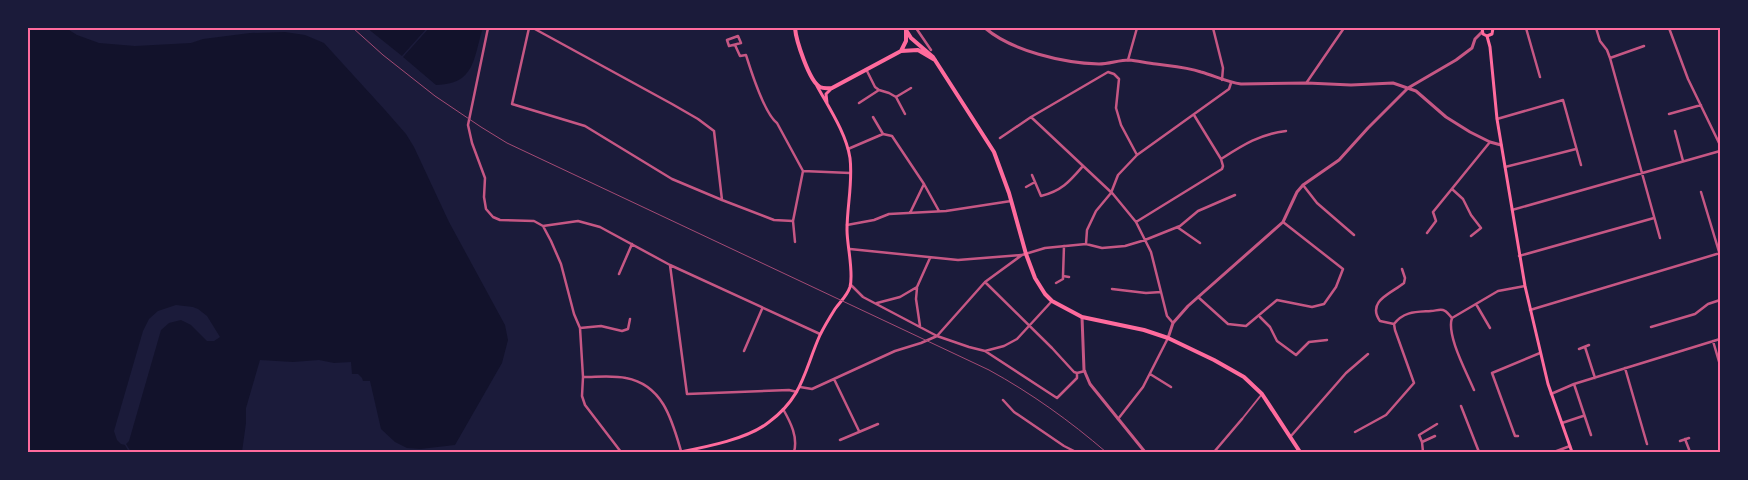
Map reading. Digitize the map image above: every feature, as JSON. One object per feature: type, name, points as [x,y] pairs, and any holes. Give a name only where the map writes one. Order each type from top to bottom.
[{"type":"highway","points":[[795,28],[803,58],[815,83],[822,88],[832,88],[901,51],[918,50],[935,60]]},
{"type":"highway","points":[[901,51],[906,41],[906,29]]},
{"type":"highway","points":[[906,29],[912,38],[935,60],[990,144],[1011,201],[1024,254],[1045,294],[1052,301],[1082,317],[1144,330],[1168,338],[1244,377],[1262,394],[1300,452]]},
{"type":"main road","points":[[1487,36],[1492,34],[1493,28]]},
{"type":"main road","points":[[1481,29],[1487,36],[1491,50],[1497,119],[1519,256],[1530,310],[1551,394],[1572,452]]},
{"type":"main road","points":[[681,452],[755,432],[770,422],[800,387],[821,334],[851,285],[847,225],[850,159],[845,139],[815,83]]},
{"type":"main road","points":[[828,106],[826,94],[832,88]]},
{"type":"street","points":[[488,28],[468,125],[472,143],[485,178],[484,197],[486,209],[493,217],[500,220],[534,221],[543,226],[557,253],[574,314],[580,328],[583,377],[582,396],[585,405],[621,452]]},
{"type":"street","points":[[529,28],[512,104],[585,126],[672,179],[722,200],[774,220],[793,221]]},
{"type":"street","points":[[533,28],[672,104],[714,131],[722,200]]},
{"type":"street","points":[[916,28],[931,50]]},
{"type":"street","points":[[985,28],[1009,44],[1044,56],[1091,64],[1107,64],[1128,60],[1195,70],[1231,83],[1241,84],[1393,84],[1408,88],[1426,98],[1446,117],[1470,132],[1501,145]]},
{"type":"street","points":[[1128,60],[1137,28]]},
{"type":"street","points":[[1213,28],[1222,68],[1222,80]]},
{"type":"street","points":[[1307,83],[1344,28]]},
{"type":"street","points":[[1526,28],[1540,77]]},
{"type":"street","points":[[1596,28],[1600,41],[1610,58],[1660,238]]},
{"type":"street","points":[[1669,28],[1688,79],[1720,145]]},
{"type":"street","points":[[1118,419],[1143,387],[1168,338],[1173,323],[1188,306],[1283,222],[1302,185],[1340,160],[1368,128],[1408,88],[1456,60],[1472,48],[1481,29]]},
{"type":"street","points":[[738,36],[741,43],[735,45],[729,46],[727,40],[738,36]]},
{"type":"street","points":[[735,45],[740,56],[746,55],[766,107],[777,123],[803,171],[793,221],[795,242]]},
{"type":"street","points":[[1610,58],[1644,46]]},
{"type":"street","points":[[866,69],[875,87],[896,97],[905,114]]},
{"type":"street","points":[[1000,138],[1031,116],[1103,74],[1112,72],[1119,79],[1116,108],[1124,131],[1137,155]]},
{"type":"street","points":[[1086,244],[1087,230],[1096,211],[1111,193],[1118,175],[1137,155],[1229,89],[1231,83]]},
{"type":"street","points":[[896,97],[911,88]]},
{"type":"street","points":[[859,103],[879,90]]},
{"type":"street","points":[[1497,119],[1563,100],[1580,165]]},
{"type":"street","points":[[1668,114],[1701,105]]},
{"type":"street","points":[[1136,222],[1222,169],[1221,159],[1194,115]]},
{"type":"street","points":[[1031,116],[1111,193],[1136,222],[1155,265],[1167,316],[1173,323]]},
{"type":"street","points":[[873,117],[883,134]]},
{"type":"street","points":[[1221,159],[1249,141],[1276,132],[1286,131]]},
{"type":"street","points":[[1674,131],[1684,162]]},
{"type":"street","points":[[848,149],[883,134],[892,136],[924,184],[939,212]]},
{"type":"street","points":[[1427,233],[1436,221],[1433,212],[1490,142]]},
{"type":"street","points":[[1505,167],[1576,149]]},
{"type":"street","points":[[1512,210],[1720,151]]},
{"type":"street","points":[[1032,175],[1041,196],[1054,193],[1067,184],[1083,166]]},
{"type":"street","points":[[803,171],[850,173]]},
{"type":"street","points":[[1026,187],[1035,182]]},
{"type":"street","points":[[910,213],[924,184]]},
{"type":"street","points":[[1302,185],[1318,203],[1354,235]]},
{"type":"street","points":[[1452,189],[1463,198],[1471,215],[1482,228],[1471,236]]},
{"type":"street","points":[[1530,310],[1720,254],[1701,192]]},
{"type":"street","points":[[850,250],[856,249],[958,260],[1024,254],[1045,248],[1086,244],[1102,248],[1113,248],[1145,240],[1176,227],[1198,211],[1235,196]]},
{"type":"street","points":[[847,225],[874,220],[889,214],[939,212],[1011,201]]},
{"type":"street","points":[[1519,256],[1654,218]]},
{"type":"street","points":[[543,226],[578,221],[593,224],[670,266],[821,334]]},
{"type":"street","points":[[1198,297],[1228,324],[1246,326],[1278,300],[1312,307],[1322,306],[1328,300],[1344,270],[1283,222]]},
{"type":"street","points":[[1176,227],[1200,243]]},
{"type":"street","points":[[619,274],[632,244]]},
{"type":"street","points":[[1056,283],[1063,279],[1064,246]]},
{"type":"street","points":[[800,387],[812,388],[896,351],[936,336],[985,282],[1010,262],[1024,254]]},
{"type":"street","points":[[1007,256],[1010,262]]},
{"type":"street","points":[[920,326],[916,299],[917,287],[930,258]]},
{"type":"street","points":[[670,266],[687,394],[789,390],[797,392]]},
{"type":"street","points":[[1394,324],[1380,321],[1376,314],[1376,309],[1383,297],[1405,281],[1402,270]]},
{"type":"street","points":[[1063,276],[1069,277]]},
{"type":"street","points":[[985,282],[1074,372],[1085,371]]},
{"type":"street","points":[[1403,284],[1406,288]]},
{"type":"street","points":[[851,285],[863,297],[936,336],[985,351],[1057,398],[1077,378],[1077,373]]},
{"type":"street","points":[[1474,390],[1454,342],[1450,324],[1452,318],[1498,292],[1525,286]]},
{"type":"street","points":[[875,303],[900,297],[917,287]]},
{"type":"street","points":[[1112,288],[1146,293],[1161,292]]},
{"type":"street","points":[[1651,327],[1695,314],[1708,304],[1720,300]]},
{"type":"street","points":[[985,351],[1012,342],[1030,326],[1052,301]]},
{"type":"street","points":[[1476,304],[1490,328]]},
{"type":"street","points":[[744,351],[762,308]]},
{"type":"street","points":[[1394,324],[1397,320],[1415,310],[1433,311],[1442,309],[1452,318]]},
{"type":"street","points":[[1260,316],[1270,327],[1277,341],[1296,355]]},
{"type":"street","points":[[1082,317],[1085,371],[1092,388],[1145,452]]},
{"type":"street","points":[[580,328],[601,326],[622,331],[628,328],[630,320]]},
{"type":"street","points":[[1356,432],[1386,415],[1414,383],[1414,378],[1394,324]]},
{"type":"street","points":[[1551,394],[1574,384],[1720,339]]},
{"type":"street","points":[[1293,360],[1309,342],[1327,340]]},
{"type":"street","points":[[1713,341],[1720,365]]},
{"type":"street","points":[[1579,349],[1587,346],[1595,378]]},
{"type":"street","points":[[1515,436],[1490,373],[1540,353]]},
{"type":"street","points":[[1290,436],[1346,373],[1368,354]]},
{"type":"street","points":[[1625,368],[1647,444]]},
{"type":"street","points":[[1150,374],[1171,387]]},
{"type":"street","points":[[583,377],[625,377],[650,388],[668,410],[681,452]]},
{"type":"street","points":[[834,379],[858,431]]},
{"type":"street","points":[[1574,384],[1591,435]]},
{"type":"street","points":[[1214,452],[1262,394]]},
{"type":"street","points":[[1003,400],[1019,416],[1076,452]]},
{"type":"street","points":[[1461,406],[1479,452]]},
{"type":"street","points":[[783,409],[792,426],[796,444],[794,452]]},
{"type":"street","points":[[1561,424],[1584,416]]},
{"type":"street","points":[[840,440],[878,424]]},
{"type":"street","points":[[1423,452],[1419,435],[1437,424]]},
{"type":"street","points":[[1422,442],[1435,436]]},
{"type":"street","points":[[1680,440],[1687,438],[1690,452]]},
{"type":"street","points":[[706,446],[708,452]]},
{"type":"street","points":[[1554,452],[1570,446]]},
{"type":"shaded area","points":[[28,28],[66,28],[77,35],[99,43],[135,46],[191,43],[203,39],[250,33],[285,32],[305,35],[324,43],[406,134],[449,222],[505,325],[508,340],[502,363],[455,445],[420,449],[407,448],[395,442],[381,429],[370,381],[363,381],[358,374],[352,374],[351,362],[260,360],[246,408],[242,452],[28,452]]},
{"type":"shaded area","points":[[367,28],[427,28],[402,56]]},
{"type":"shaded area","points":[[429,28],[483,28],[471,67],[459,80],[436,85],[403,57]]},
{"type":"pier","points":[[176,305],[198,309],[207,316],[220,337],[214,341],[207,341],[191,325],[181,320],[169,323],[161,330],[129,441],[126,444],[131,452],[129,452],[125,445],[117,440],[114,431],[143,331],[149,319],[158,311]]},
{"type":"railway","points":[[353,28],[383,55],[435,96],[507,143],[989,370],[1050,408],[1106,452]]}]
